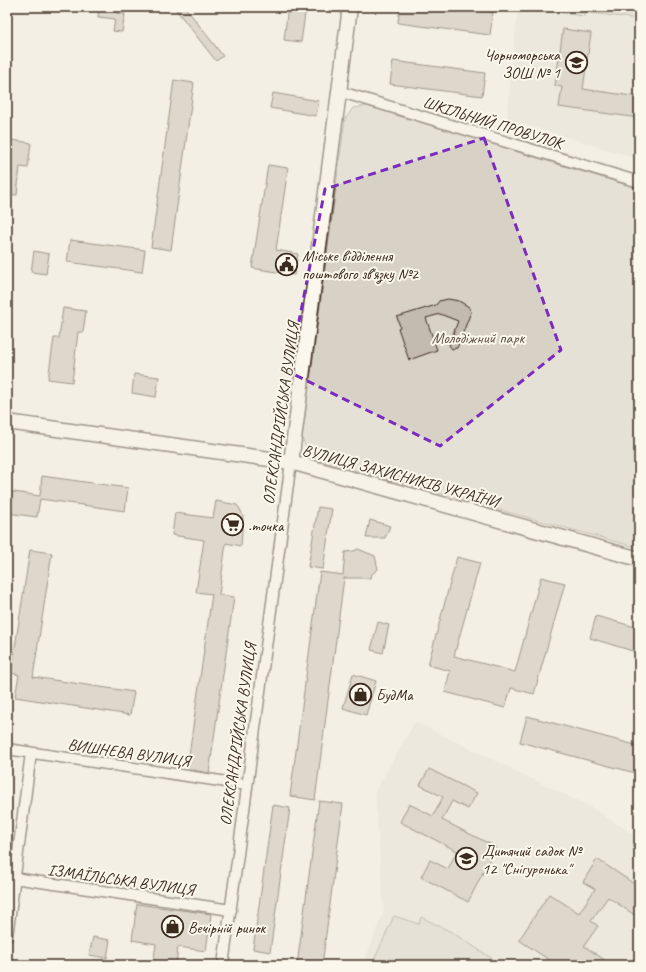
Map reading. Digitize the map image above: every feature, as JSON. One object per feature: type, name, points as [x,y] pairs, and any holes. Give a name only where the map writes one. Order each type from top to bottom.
[{"type":"main road","name":"ОЛЕКСАНДРІЙСЬКА ВУЛИЦЯ","points":[[290,462],[350,7]]},
{"type":"main road","name":"ВУЛИЦЯ ЗАХИСНИКІВ УКРАЇНИ","points":[[7,422],[290,462],[639,558]]},
{"type":"street","name":"ШКІЛЬНИЙ ПРОВУЛОК","points":[[338,91],[639,182]]},
{"type":"street","name":"ОЛЕКСАНДРІЙСЬКА ВУЛИЦЯ","points":[[224,965],[290,462]]},
{"type":"street","name":"ВИШНЕВА ВУЛИЦЯ","points":[[7,749],[247,785]]},
{"type":"street","points":[[7,936],[11,878],[31,753]]},
{"type":"street","name":"ІЗМАЇЛЬСЬКА ВУЛИЦЯ","points":[[11,878],[231,910]]},
{"type":"highlighted area","points":[[484,138],[561,350],[440,446],[289,372],[325,189]]},
{"type":"shaded area","name":"Чорноморська ЗОШ № 1","points":[[518,7],[639,7],[639,159],[507,119]]},
{"type":"shaded area","points":[[415,722],[590,807],[639,838],[639,965],[363,965],[384,911],[375,792]]},
{"type":"shaded area","points":[[197,959],[213,962],[213,965],[196,965]]},
{"type":"green space","points":[[562,7],[586,7],[585,16],[562,13]]},
{"type":"green space","points":[[592,7],[639,7],[639,19],[591,13]]},
{"type":"green space","name":"Молодіжний парк","points":[[367,106],[639,189],[639,548],[321,461],[309,454],[302,439],[345,119],[353,108]]},
{"type":"green space","points":[[394,916],[419,924],[421,917],[453,933],[502,965],[372,965]]},
{"type":"building","points":[[99,7],[116,8],[116,13],[125,14],[122,32],[113,31],[115,19],[98,17]]},
{"type":"building","points":[[174,7],[185,7],[223,56],[216,61]]},
{"type":"building","points":[[288,7],[306,7],[301,42],[284,40]]},
{"type":"building","points":[[400,7],[451,7],[493,12],[490,35],[398,23]]},
{"type":"building","points":[[563,29],[591,33],[583,89],[639,97],[639,118],[559,107],[562,87],[555,86]]},
{"type":"building","points":[[393,61],[485,73],[482,96],[390,84]]},
{"type":"building","points":[[174,80],[194,83],[171,250],[151,247]]},
{"type":"building","points":[[273,93],[319,101],[316,116],[270,108]]},
{"type":"building","points":[[12,140],[31,143],[28,168],[20,167],[17,195],[7,194],[7,178]]},
{"type":"building","points":[[268,165],[288,168],[276,250],[298,254],[294,275],[252,268]]},
{"type":"building","points":[[70,240],[145,250],[142,272],[67,262]]},
{"type":"building","points":[[34,251],[49,254],[46,274],[31,272]]},
{"type":"building","points":[[448,299],[459,301],[469,307],[471,312],[457,348],[452,349],[449,345],[458,321],[440,314],[426,318],[437,350],[409,360],[398,328],[400,327],[397,317],[436,305],[439,301]]},
{"type":"building","points":[[63,308],[86,311],[83,332],[78,332],[72,382],[48,379],[54,338],[59,338]]},
{"type":"building","points":[[134,374],[159,377],[156,397],[132,393]]},
{"type":"building","points":[[42,476],[128,488],[125,511],[40,499],[37,517],[7,513],[7,491],[40,496]]},
{"type":"building","points":[[216,501],[237,505],[243,516],[241,546],[226,543],[219,595],[234,597],[209,773],[187,769],[212,594],[196,592],[204,540],[172,535],[175,513],[213,518]]},
{"type":"building","points":[[318,507],[332,509],[323,569],[308,567]]},
{"type":"building","points":[[370,520],[390,526],[385,538],[366,538]]},
{"type":"building","points":[[358,549],[375,556],[378,569],[371,575],[370,578],[344,578],[315,800],[290,796],[320,572],[343,575],[345,552]]},
{"type":"building","points":[[30,550],[52,553],[33,677],[134,692],[130,715],[15,697],[19,675],[11,673]]},
{"type":"building","points":[[457,557],[480,563],[454,656],[515,672],[541,577],[565,583],[534,694],[511,688],[505,708],[445,692],[450,671],[428,665]]},
{"type":"building","points":[[596,616],[639,628],[639,653],[590,638]]},
{"type":"building","points":[[378,622],[389,625],[383,653],[371,650]]},
{"type":"building","name":"БудМа","points":[[353,674],[376,681],[366,715],[343,708]]},
{"type":"building","points":[[527,716],[639,746],[639,774],[520,742]]},
{"type":"building","points":[[429,769],[477,793],[468,809],[452,801],[442,820],[496,847],[468,902],[421,877],[430,860],[448,869],[457,851],[400,822],[409,804],[433,816],[443,797],[420,785]]},
{"type":"building","points":[[319,801],[343,804],[322,965],[297,965]]},
{"type":"building","points":[[273,805],[290,808],[270,952],[253,949]]},
{"type":"building","points":[[597,859],[639,887],[639,918],[608,897],[591,921],[598,926],[584,946],[612,965],[557,965],[519,940],[549,894],[579,913],[595,889],[583,882]]},
{"type":"building","name":"Вечірній ринок","points":[[137,904],[211,914],[206,951],[178,947],[176,965],[153,965],[156,944],[132,940]]},
{"type":"building","points":[[93,937],[110,940],[107,958],[89,955]]},
{"type":"place","name":"Чорноморська ЗОШ № 1","points":[[576,63]]},
{"type":"place","name":"Міське відділення поштового зв'язку №2","points":[[286,264]]},
{"type":"place","name":".точка","points":[[233,525]]},
{"type":"place","name":"БудМа","points":[[360,694]]},
{"type":"place","name":"Дитячий садок № 12 \"Снігуронька\"","points":[[466,859]]},
{"type":"place","name":"Вечірній ринок","points":[[172,927]]}]
